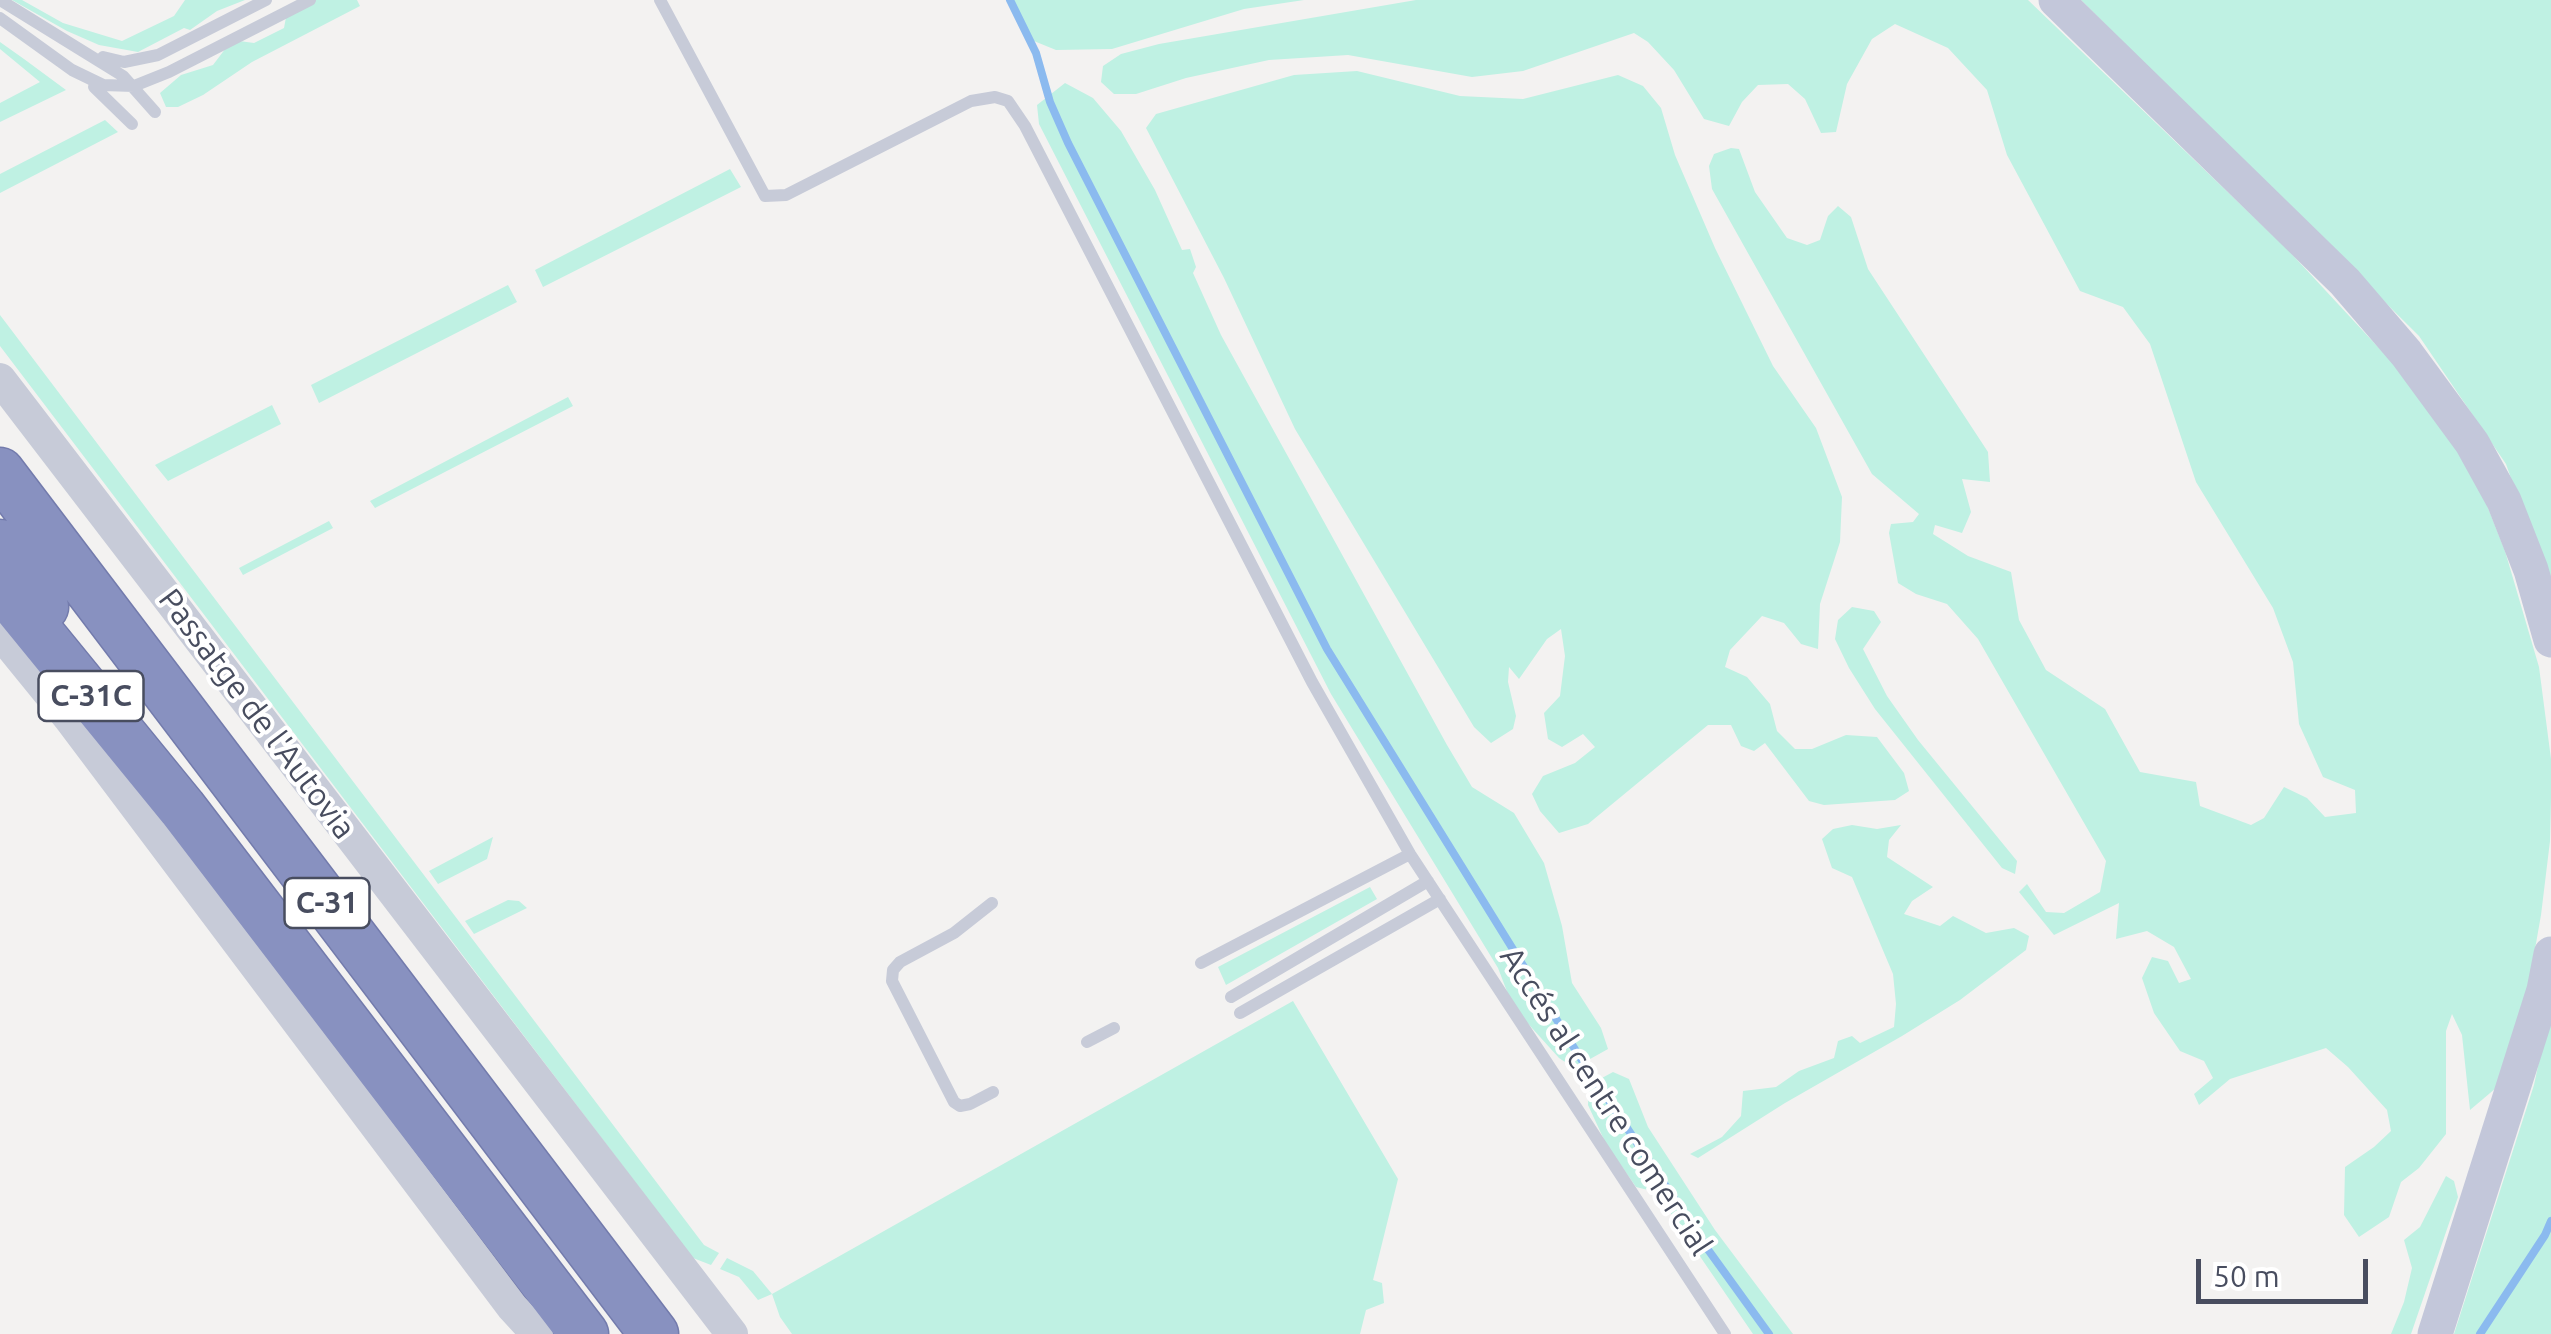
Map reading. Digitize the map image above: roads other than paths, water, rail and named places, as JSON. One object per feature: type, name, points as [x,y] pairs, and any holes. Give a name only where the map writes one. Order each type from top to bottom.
[{"type":"highway","name":"C-31","points":[[0,472],[654,1334]]},
{"type":"highway","name":"C-31","points":[[0,544],[182,808],[584,1334]]},
{"type":"highway","name":"C-31C","points":[[0,585],[182,808]]},
{"type":"main road","points":[[2056,0],[2345,282],[2406,352],[2472,443],[2504,501],[2531,570],[2551,640]]},
{"type":"main road","points":[[2435,1334],[2544,990],[2551,954]]},
{"type":"street","name":"Passatge de l'Autovia","points":[[0,379],[732,1334]]},
{"type":"street","points":[[0,634],[69,718],[500,1291],[537,1334]]},
{"type":"lane","points":[[0,0],[94,56],[134,86],[155,112]]},
{"type":"lane","points":[[94,56],[124,62],[158,55],[266,0]]},
{"type":"lane","points":[[72,70],[104,86],[134,86],[310,0]]},
{"type":"lane","name":"Accés al centre comercial","points":[[660,0],[766,196],[786,195],[971,101],[995,97],[1008,101],[1025,126],[1312,682],[1410,854],[1726,1334]]},
{"type":"lane","points":[[0,18],[107,96],[132,124]]},
{"type":"lane","points":[[1200,963],[1410,854]]},
{"type":"lane","points":[[1232,996],[1428,881]]},
{"type":"lane","points":[[1240,1013],[1440,899]]},
{"type":"lane","points":[[992,903],[954,933],[900,962],[893,970],[892,982],[954,1102],[960,1106],[970,1104],[994,1092]]},
{"type":"lane","points":[[1087,1042],[1114,1028]]},
{"type":"waterway","points":[[1010,0],[1036,53],[1050,102],[1068,143],[1327,649],[1581,1059],[1769,1334]]},
{"type":"waterway","points":[[2480,1334],[2551,1221]]}]
